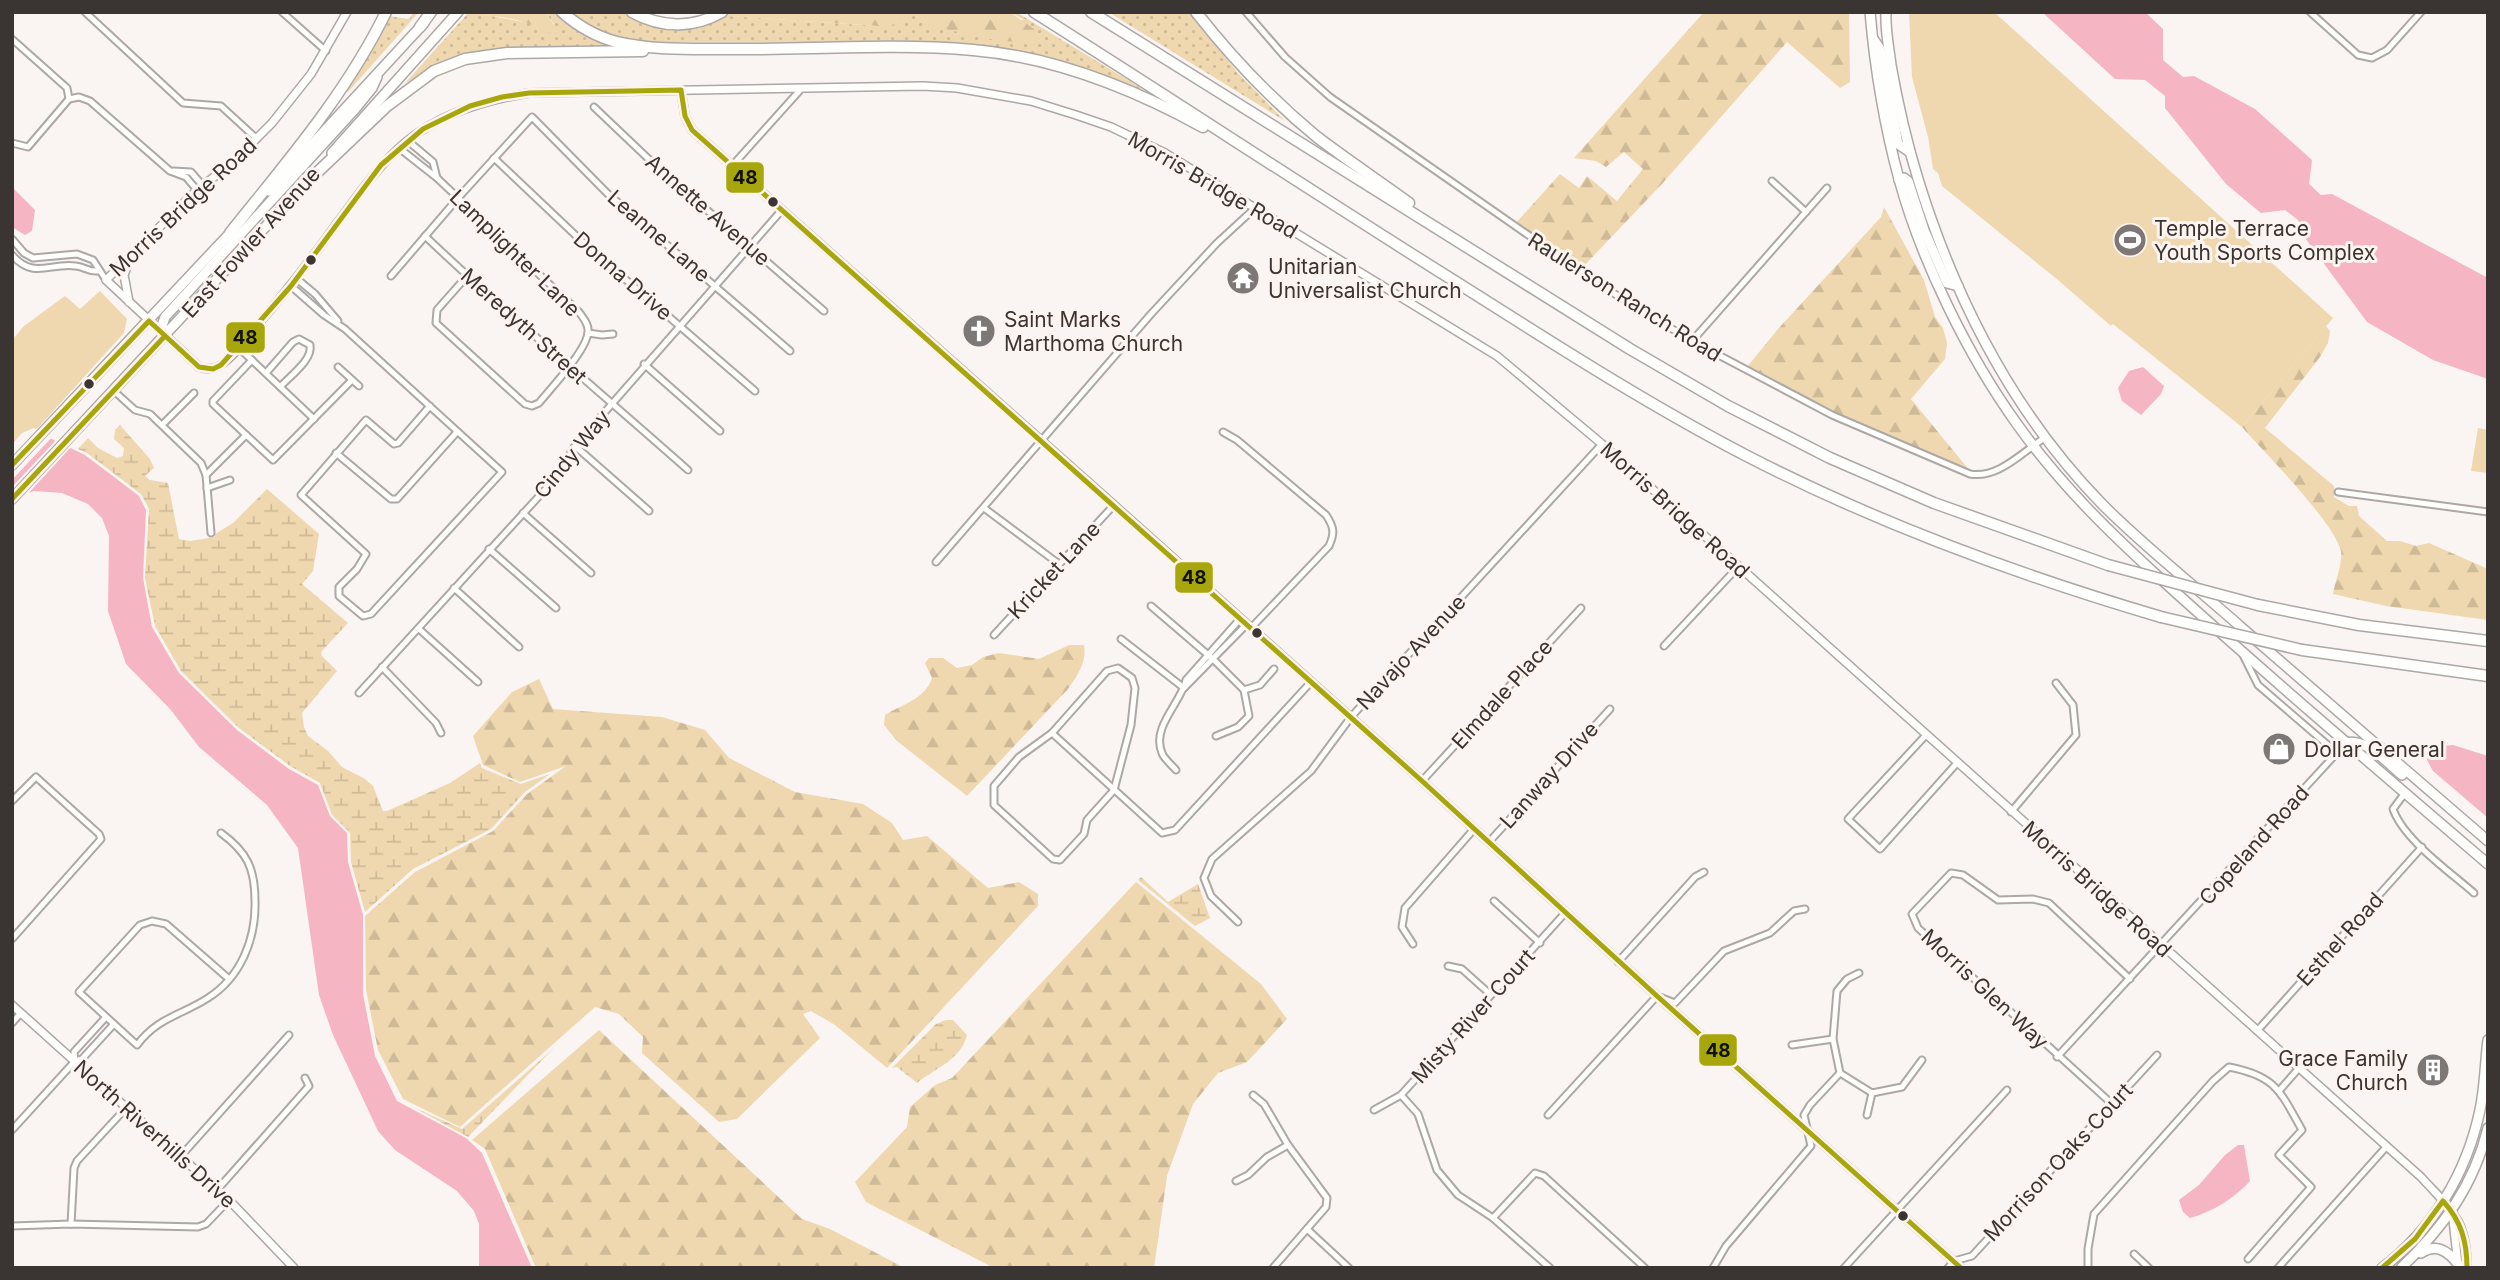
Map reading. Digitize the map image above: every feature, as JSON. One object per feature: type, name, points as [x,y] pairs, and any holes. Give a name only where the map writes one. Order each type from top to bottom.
[{"type":"highway","points":[[230,233],[330,107],[361,60],[386,12]]},
{"type":"highway","points":[[420,27],[432,12]]},
{"type":"highway","points":[[562,12],[584,28],[613,41],[683,48]]},
{"type":"highway","points":[[632,12],[657,23],[680,25],[705,20],[722,12]]},
{"type":"highway","points":[[1034,12],[1592,369],[1750,458],[1867,513],[1942,544],[2042,580],[2161,617],[2302,650],[2488,676]]},
{"type":"highway","points":[[1091,12],[1630,349],[1778,433],[1934,503],[2108,565],[2258,605],[2359,625],[2488,641]]},
{"type":"highway","points":[[1196,12],[1248,73],[1292,115],[1343,156],[1478,253]]},
{"type":"highway","points":[[304,185],[411,86],[434,71],[465,59],[507,53],[683,48],[932,48],[975,50],[1034,60],[1084,73],[1144,96],[1287,174]]},
{"type":"main road","name":"East Fowler Avenue","points":[[12,499],[304,185],[458,12]]},
{"type":"main road","points":[[1870,12],[1882,107],[1899,180],[1924,251],[1957,325],[1983,372],[2033,445],[2107,531],[2241,652],[2488,864]]},
{"type":"main road","points":[[1886,12],[1899,111],[1938,236],[1958,286],[1993,356],[2046,437],[2102,504],[2144,545],[2484,834],[2488,841]]},
{"type":"main road","name":"East Fowler Avenue","points":[[12,465],[420,27]]},
{"type":"main road","points":[[1872,39],[1880,49],[1898,144],[1910,152]]},
{"type":"main road","points":[[165,336],[162,326],[165,317],[355,109],[372,88],[379,71]]},
{"type":"main road","points":[[1899,180],[1903,178],[1908,181],[1947,283],[1958,286]]},
{"type":"main road","points":[[2346,743],[2352,741],[2365,745],[2412,783],[2449,807]]},
{"type":"main road","points":[[2382,1268],[2415,1239],[2443,1202],[2466,1156],[2478,1118],[2488,1040]]},
{"type":"main road","points":[[2402,1268],[2430,1240],[2452,1211],[2470,1176],[2488,1128]]},
{"type":"main road","points":[[2402,1268],[2430,1248],[2444,1251],[2461,1267]]},
{"type":"street","points":[[85,12],[183,103],[220,106],[257,139]]},
{"type":"street","points":[[282,12],[326,51]]},
{"type":"street","name":"Morris Bridge Road","points":[[347,12],[326,51],[294,98],[257,139],[200,188],[106,280],[199,367],[205,369],[221,365],[238,347],[297,279],[366,184],[399,148],[448,116],[502,97],[529,93],[923,86],[995,94],[1088,119],[1165,153],[1497,356],[1602,444],[2161,947],[2300,1068],[2387,1146],[2452,1211]]},
{"type":"street","name":"Raulerson Ranch Road","points":[[1246,12],[1295,68],[1346,109],[1563,261],[1692,341],[1832,415],[1963,472],[1979,476],[1997,471],[2046,437]]},
{"type":"street","points":[[2310,12],[2358,55],[2372,58],[2387,50],[2421,12]]},
{"type":"street","points":[[12,39],[67,88],[69,99]]},
{"type":"street","points":[[732,166],[802,88]]},
{"type":"street","points":[[681,90],[685,116],[692,130],[1351,717],[1618,962],[1898,1211],[1951,1264],[1961,1268]]},
{"type":"street","points":[[12,143],[28,146],[69,99],[79,97],[90,101],[170,171],[186,177],[200,188]]},
{"type":"street","name":"Annette Avenue","points":[[594,107],[656,166],[824,310]]},
{"type":"street","name":"Leanne Lane","points":[[494,158],[532,117],[607,193],[790,351]]},
{"type":"street","name":"Lamplighter Lane","points":[[408,141],[430,158],[437,178]]},
{"type":"street","name":"Lamplighter Lane","points":[[399,148],[437,178],[579,312],[587,324],[586,341],[569,368],[539,403],[533,406],[525,404],[436,323],[437,310],[467,276]]},
{"type":"street","points":[[391,276],[494,158]]},
{"type":"street","name":"Donna Drive","points":[[494,158],[589,248],[755,391]]},
{"type":"street","points":[[1772,181],[1806,212]]},
{"type":"street","points":[[1692,341],[1827,188]]},
{"type":"street","points":[[936,562],[1151,314],[1217,243],[1255,208]]},
{"type":"street","name":"Cindy Way","points":[[359,693],[552,482],[575,446],[782,211]]},
{"type":"street","name":"Meredyth Street","points":[[425,236],[569,368],[614,403],[688,470]]},
{"type":"street","points":[[12,239],[24,253],[33,258],[77,254],[96,262],[98,271],[106,280]]},
{"type":"street","points":[[24,253],[14,259],[37,270],[76,266],[92,272],[98,271]]},
{"type":"street","points":[[130,302],[124,275],[132,254]]},
{"type":"street","points":[[297,279],[315,294],[345,329],[430,406],[457,432],[502,472],[371,614],[363,616],[339,596],[338,592],[339,587],[358,569],[366,554],[301,495],[366,420],[394,444],[398,443],[430,406]]},
{"type":"street","points":[[291,286],[324,316],[345,329]]},
{"type":"street","points":[[588,333],[613,334]]},
{"type":"street","points":[[266,373],[293,342],[299,339],[310,345],[308,357],[280,387]]},
{"type":"street","points":[[238,347],[314,419]]},
{"type":"street","points":[[252,360],[213,404],[273,460],[352,380]]},
{"type":"street","points":[[645,364],[720,431]]},
{"type":"street","points":[[338,367],[359,386]]},
{"type":"street","points":[[114,391],[135,410],[150,414],[201,463],[206,475],[211,533]]},
{"type":"street","points":[[162,425],[194,393]]},
{"type":"street","points":[[336,453],[391,499],[397,499],[457,432]]},
{"type":"street","points":[[1184,688],[1186,680],[1208,655],[1246,624],[1329,546],[1334,534],[1326,515],[1237,440],[1223,432]]},
{"type":"street","points":[[206,475],[246,435]]},
{"type":"street","name":"Navajo Avenue","points":[[1238,922],[1211,896],[1204,878],[1212,859],[1311,771],[1351,717],[1602,444]]},
{"type":"street","points":[[575,446],[649,511]]},
{"type":"street","points":[[207,488],[230,480]]},
{"type":"street","points":[[2338,492],[2488,512]]},
{"type":"street","name":"Kricket Lane","points":[[994,635],[1114,505]]},
{"type":"street","points":[[984,508],[1059,564]]},
{"type":"street","points":[[523,513],[591,572]]},
{"type":"street","points":[[489,549],[556,608]]},
{"type":"street","points":[[1664,646],[1738,567]]},
{"type":"street","points":[[454,588],[519,647]]},
{"type":"street","points":[[1151,606],[1214,660],[1244,690],[1249,716],[1238,727],[1216,736]]},
{"type":"street","name":"Elmdale Place","points":[[1422,781],[1581,608]]},
{"type":"street","points":[[1176,770],[1161,752],[1160,735],[1166,718],[1184,688],[1246,624]]},
{"type":"street","points":[[419,629],[478,682]]},
{"type":"street","points":[[1121,639],[1184,688]]},
{"type":"street","points":[[2241,652],[2258,685],[2337,753]]},
{"type":"street","points":[[382,667],[436,723],[441,733]]},
{"type":"street","points":[[1118,668],[1132,678],[1135,688],[1131,725],[1114,790],[1087,820],[1084,834],[1060,860],[1054,859],[994,805],[994,786],[1019,757],[1052,733],[1107,671],[1118,668]]},
{"type":"street","points":[[1244,690],[1260,685],[1274,669]]},
{"type":"street","points":[[1052,733],[1162,833],[1175,830],[1311,682]]},
{"type":"street","points":[[2011,812],[2076,735],[2073,705],[2056,682]]},
{"type":"street","name":"Lanway Drive","points":[[1489,842],[1610,709]]},
{"type":"street","points":[[1926,735],[1848,818],[1880,849],[1957,763]]},
{"type":"street","name":"Copeland Road","points":[[2057,1057],[2346,743]]},
{"type":"street","points":[[12,801],[33,778],[40,780],[99,834],[101,839],[12,939]]},
{"type":"street","points":[[2405,793],[2393,809],[2399,822],[2422,847],[2474,893]]},
{"type":"street","points":[[1413,944],[1402,927],[1405,908],[1474,829]]},
{"type":"street","points":[[221,833],[239,846],[250,866],[255,888],[254,928],[243,962],[229,979],[208,998],[153,1027],[137,1045],[79,992],[140,925],[152,921],[166,924],[229,979]]},
{"type":"street","name":"Esthel Road","points":[[2257,1031],[2422,847]]},
{"type":"street","points":[[1618,962],[1695,877],[1704,872]]},
{"type":"street","name":"Morris Glen Way","points":[[2111,1103],[2057,1057],[1918,928],[1912,914],[1951,873],[1963,875],[1998,900],[2033,899],[2049,903],[2130,979]]},
{"type":"street","points":[[1494,901],[1540,943]]},
{"type":"street","points":[[1657,996],[1675,1003],[1724,951],[1770,933],[1794,911],[1805,909]]},
{"type":"street","name":"Misty River Court","points":[[1374,1110],[1401,1095],[1565,913]]},
{"type":"street","points":[[1448,966],[1462,969],[1491,995]]},
{"type":"street","points":[[1859,973],[1847,979],[1837,990],[1833,1039],[1840,1073],[1872,1093],[1902,1087],[1922,1060]]},
{"type":"street","points":[[1548,1115],[1657,996]]},
{"type":"street","name":"North Riverhills Drive","points":[[12,1005],[229,1200],[294,1268]]},
{"type":"street","points":[[12,1023],[21,1013]]},
{"type":"street","points":[[75,1061],[74,1052],[106,1017]]},
{"type":"street","points":[[12,1130],[75,1061],[82,1059],[114,1024]]},
{"type":"street","points":[[180,1157],[289,1035]]},
{"type":"street","points":[[1792,1045],[1833,1039]]},
{"type":"street","name":"Morrison Oaks Court","points":[[1951,1264],[1972,1256],[2157,1055]]},
{"type":"street","points":[[2088,1268],[2094,1214],[2213,1081],[2229,1067],[2262,1076],[2280,1091],[2302,1130],[2278,1155],[2312,1187],[2248,1259]]},
{"type":"street","points":[[2280,1091],[2300,1068]]},
{"type":"street","points":[[1713,1268],[1726,1246],[1811,1146],[1804,1115],[1840,1073]]},
{"type":"street","points":[[217,1189],[309,1086],[305,1079]]},
{"type":"street","points":[[1844,1268],[2007,1090]]},
{"type":"street","points":[[1867,1115],[1872,1093]]},
{"type":"street","points":[[1253,1095],[1264,1104],[1288,1145],[1327,1198],[1326,1207],[1273,1268]]},
{"type":"street","points":[[1401,1095],[1418,1114],[1437,1170],[1458,1195],[1493,1218],[1550,1268]]},
{"type":"street","points":[[71,1224],[74,1168],[77,1161],[126,1108]]},
{"type":"street","points":[[1236,1181],[1288,1145]]},
{"type":"street","points":[[2278,1268],[2387,1146]]},
{"type":"street","points":[[1493,1218],[1535,1172],[1544,1176],[1645,1268]]},
{"type":"street","points":[[12,1226],[71,1224],[198,1227],[206,1224],[229,1200]]},
{"type":"street","points":[[2452,1211],[2461,1267]]},
{"type":"street","points":[[1307,1228],[1349,1268]]},
{"type":"street","points":[[2134,1254],[2149,1268]]},
{"type":"green space","points":[[390,12],[389,16],[409,19],[414,12],[419,12],[348,92],[346,90],[371,53]]},
{"type":"green space","points":[[469,12],[554,24],[545,12],[556,12],[565,20],[617,45],[617,48],[476,53],[452,59],[405,83]]},
{"type":"green space","points":[[481,12],[545,12],[554,25],[551,33],[518,20],[479,15]]},
{"type":"green space","points":[[565,12],[626,12],[664,27],[727,12],[732,12],[729,16],[878,26],[891,25],[905,13],[918,12],[927,24],[1024,20],[1010,12],[1016,12],[1141,88],[1140,90],[1047,58],[936,43],[630,42],[598,33]]},
{"type":"green space","points":[[732,12],[909,12],[891,26],[878,26],[728,16]]},
{"type":"green space","points":[[918,12],[1010,12],[1034,29],[1039,39],[1013,42],[968,35],[927,24]]},
{"type":"green space","points":[[1108,12],[1190,12],[1237,72],[1285,121]]},
{"type":"green space","points":[[1704,12],[1849,12],[1850,82],[1840,88],[1787,42],[1661,185],[1581,269],[1515,224],[1560,174],[1579,188],[1587,176],[1617,201],[1643,169],[1624,152],[1606,167],[1596,161],[1574,158]]},
{"type":"green space","name":"Temple Terrace Youth Sports Complex","points":[[1909,12],[1994,12],[2333,318],[2242,427],[2113,324],[2111,326],[1942,186],[1938,173],[1933,169],[1928,137],[1912,77]]},
{"type":"green space","points":[[1884,207],[1924,280],[1935,317],[1943,328],[1947,343],[1945,359],[1911,399],[1970,471],[1833,412],[1747,367],[1778,329],[1881,217]]},
{"type":"green space","points":[[100,291],[127,319],[124,333],[35,431],[12,441],[12,340],[24,326],[65,296],[80,309]]},
{"type":"green space","points":[[2326,326],[2330,331],[2328,343],[2320,357],[2265,428],[2334,486],[2334,497],[2349,506],[2357,506],[2359,516],[2387,541],[2400,541],[2416,546],[2429,543],[2488,569],[2488,620],[2386,606],[2333,594],[2341,556],[2336,538],[2312,506],[2242,427]]},
{"type":"green space","points":[[120,425],[150,459],[154,468],[145,476],[150,480],[168,483],[179,539],[190,541],[215,537],[215,534],[233,523],[267,489],[319,534],[313,571],[302,584],[348,623],[321,652],[337,671],[302,713],[304,727],[308,736],[328,751],[342,767],[373,786],[383,811],[450,783],[480,763],[482,768],[521,784],[550,774],[525,792],[491,829],[413,869],[365,912],[351,862],[350,833],[332,815],[320,783],[290,766],[239,728],[181,671],[155,626],[145,578],[149,509],[141,494],[78,449],[88,438],[98,448],[117,458],[123,456],[124,448],[114,439],[115,430]]},
{"type":"green space","points":[[2478,428],[2488,430],[2488,473],[2471,471]]},
{"type":"green space","points":[[1069,645],[1084,645],[1085,651],[1081,668],[1072,684],[967,796],[897,741],[884,725],[885,715],[913,700],[929,685],[932,678],[925,663],[929,658],[943,658],[957,668],[972,665],[983,657],[999,653],[1039,659]]},
{"type":"green space","points":[[539,679],[553,709],[662,717],[705,730],[729,758],[795,792],[863,804],[892,823],[903,840],[927,836],[988,888],[1019,882],[1038,894],[1038,906],[887,1068],[835,1025],[811,1011],[803,1014],[820,1038],[737,1119],[719,1122],[642,1053],[643,1037],[619,1014],[595,1007],[460,1127],[403,1099],[378,1050],[366,990],[365,916],[415,872],[493,831],[527,794],[566,766],[520,782],[483,765],[473,736],[512,692]]},
{"type":"green space","points":[[1141,877],[1168,902],[1198,884],[1210,918],[1195,926],[1138,880]]},
{"type":"green space","points":[[1136,882],[1261,984],[1287,1019],[1247,1062],[1218,1073],[1193,1104],[1167,1176],[1154,1268],[994,1268],[866,1202],[855,1182],[907,1127],[910,1107],[935,1085],[952,1078]]},
{"type":"green space","points":[[953,1020],[967,1035],[964,1044],[953,1057],[917,1083],[897,1067],[892,1068],[936,1024]]},
{"type":"green space","points":[[599,1030],[802,1219],[830,1229],[905,1268],[536,1268],[485,1149],[472,1140]]},
{"type":"green space","points":[[554,1048],[468,1137],[413,1107],[462,1129]]},
{"type":"shaded area","points":[[2042,12],[2145,12],[2163,29],[2163,60],[2183,77],[2194,76],[2255,109],[2312,160],[2309,184],[2321,195],[2332,194],[2488,278],[2488,379],[2433,360],[2367,322],[2305,238],[2298,220],[2285,210],[2261,213],[2226,184],[2165,108],[2165,96],[2145,80],[2115,79]]},
{"type":"shaded area","points":[[12,187],[35,210],[32,231],[25,235],[12,227]]},
{"type":"shaded area","points":[[2143,367],[2164,386],[2161,394],[2141,415],[2122,401],[2118,388],[2129,371]]},
{"type":"shaded area","points":[[35,431],[85,455],[139,496],[146,510],[143,578],[152,627],[179,673],[237,730],[289,769],[318,785],[330,816],[347,833],[348,862],[363,915],[363,994],[375,1056],[397,1101],[466,1138],[482,1153],[532,1268],[479,1268],[479,1224],[474,1211],[457,1191],[395,1150],[378,1131],[333,1035],[319,995],[298,848],[267,805],[199,747],[171,710],[126,664],[108,611],[109,536],[102,518],[88,504],[62,493],[34,491],[12,496],[12,441]]},
{"type":"shaded area","points":[[2453,745],[2488,756],[2488,818],[2433,771],[2427,760],[2432,747]]},
{"type":"shaded area","points":[[2238,1145],[2244,1145],[2250,1181],[2223,1204],[2190,1218],[2183,1212],[2179,1200],[2199,1185],[2225,1155]]},
{"type":"pier","points":[[34,428],[53,436],[12,480],[12,444],[22,433]]},
{"type":"pier","points":[[57,439],[73,445],[24,498],[12,500],[12,487]]},
{"type":"transit line","name":"48","points":[[12,465],[149,321],[199,367],[213,369],[221,365],[291,286],[381,165],[423,129],[470,106],[502,97],[529,93],[681,90],[685,116],[692,130],[1422,781],[1961,1268]]},
{"type":"transit line","name":"48","points":[[12,499],[165,336]]},
{"type":"transit line","name":"48","points":[[2382,1268],[2415,1239],[2443,1201],[2462,1232],[2467,1268]]},
{"type":"place","name":"Temple Terrace Youth Sports Complex","points":[[2130,240]]},
{"type":"place","name":"Unitarian Universalist Church","points":[[1243,278]]},
{"type":"place","name":"Saint Marks Marthoma Church","points":[[979,331]]},
{"type":"place","name":"Dollar General","points":[[2279,749]]},
{"type":"place","name":"Grace Family Church","points":[[2433,1070]]}]
